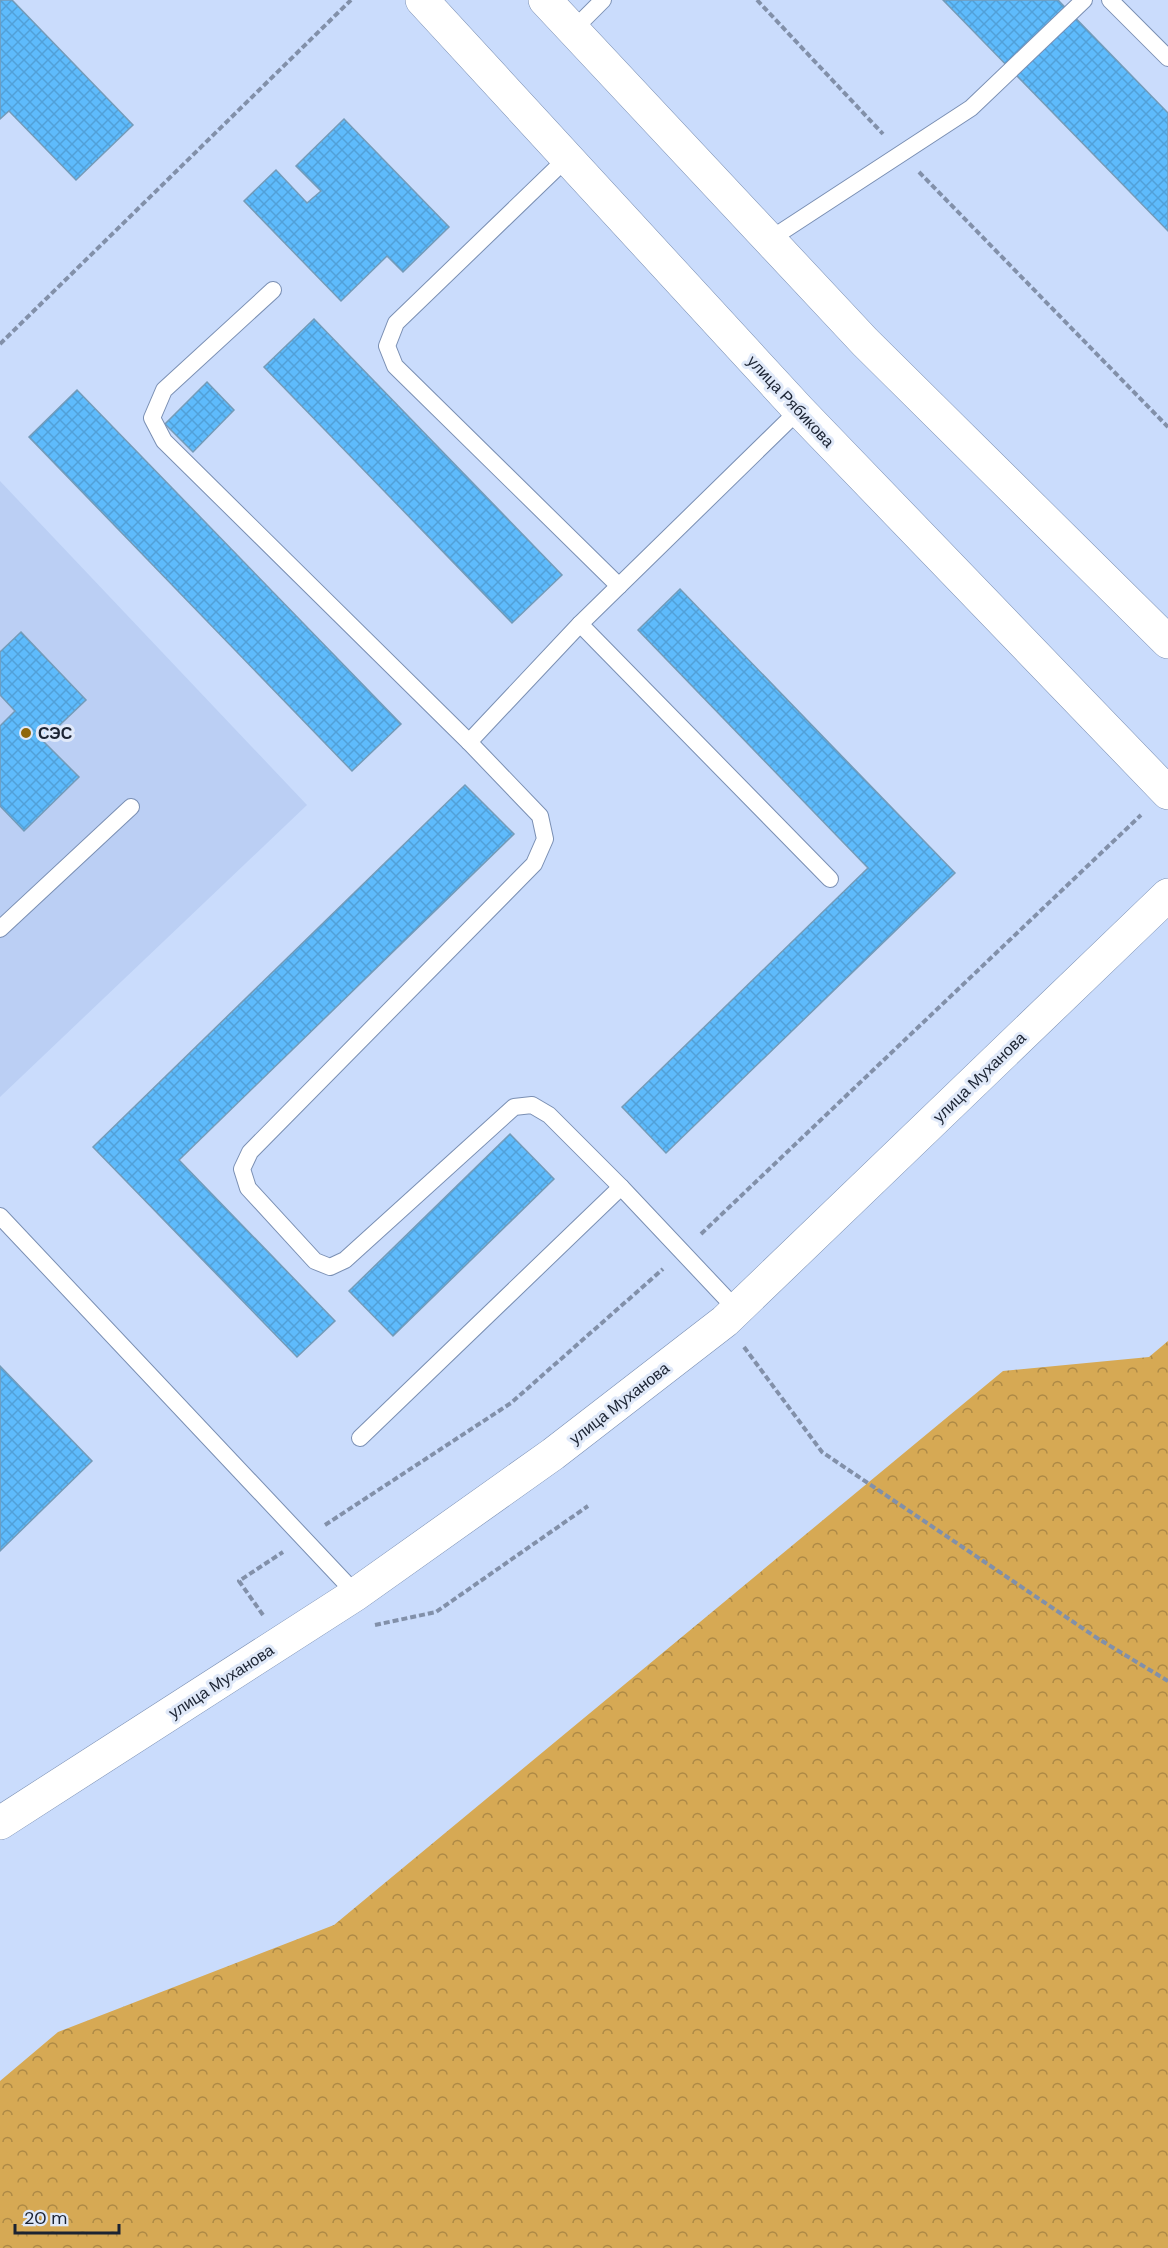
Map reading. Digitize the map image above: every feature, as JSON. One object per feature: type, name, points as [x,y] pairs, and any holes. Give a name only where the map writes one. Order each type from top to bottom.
[{"type":"street","name":"улица Рябикова","points":[[422,0],[799,410],[1167,792]]},
{"type":"street","points":[[545,0],[865,342],[1168,642]]},
{"type":"street","name":"улица Муханова","points":[[0,1822],[356,1594],[553,1454],[731,1315],[1168,894]]},
{"type":"lane","points":[[573,30],[603,0]]},
{"type":"lane","points":[[769,240],[971,108],[1084,0]]},
{"type":"lane","points":[[1110,0],[1168,58]]},
{"type":"lane","points":[[567,158],[396,323],[387,346],[395,366],[619,586]]},
{"type":"lane","points":[[273,290],[164,390],[152,418],[164,441],[469,742],[540,816],[545,839],[534,864],[250,1152],[242,1169],[248,1188],[315,1261],[330,1267],[345,1260],[514,1107],[532,1106],[549,1115],[621,1186],[683,1252],[731,1315]]},
{"type":"lane","points":[[469,742],[580,624],[799,410]]},
{"type":"lane","points":[[580,624],[830,879]]},
{"type":"lane","points":[[0,929],[130,807]]},
{"type":"lane","points":[[360,1438],[621,1186]]},
{"type":"lane","points":[[0,1216],[356,1594]]},
{"type":"path","points":[[0,344],[351,0]]},
{"type":"path","points":[[757,0],[901,153],[1168,428]]},
{"type":"path","points":[[282,1642],[239,1581],[511,1403],[683,1252],[1167,792]]},
{"type":"path","points":[[731,1315],[822,1452],[1097,1638],[1168,1681]]},
{"type":"path","points":[[365,1627],[436,1612],[588,1506]]},
{"type":"shaded area","points":[[0,481],[307,805],[0,1097]]},
{"type":"green space","points":[[1168,1341],[1168,2248],[0,2248],[0,2081],[58,2032],[334,1925],[1003,1371],[1149,1357]]},
{"type":"building","points":[[0,0],[12,0],[133,125],[76,180],[9,111],[0,119]]},
{"type":"building","points":[[943,0],[1058,0],[1168,113],[1168,231]]},
{"type":"building","points":[[344,119],[449,227],[403,272],[387,256],[341,301],[244,201],[276,170],[307,203],[321,191],[296,166]]},
{"type":"building","points":[[314,319],[562,575],[512,623],[264,367]]},
{"type":"building","points":[[207,382],[234,410],[193,452],[165,424]]},
{"type":"building","points":[[77,390],[401,724],[352,771],[29,437]]},
{"type":"building","points":[[680,589],[955,873],[666,1153],[622,1107],[868,868],[638,630]]},
{"type":"building","name":"СЭС","points":[[21,632],[86,700],[43,741],[79,777],[24,831],[0,806],[0,726],[15,711],[0,695],[0,652]]},
{"type":"building","points":[[465,785],[514,834],[179,1160],[335,1321],[297,1357],[93,1147]]},
{"type":"building","points":[[510,1134],[554,1179],[393,1336],[349,1291]]},
{"type":"building","points":[[0,1366],[92,1461],[0,1551]]},
{"type":"place","name":"СЭС","points":[[26,733]]}]
